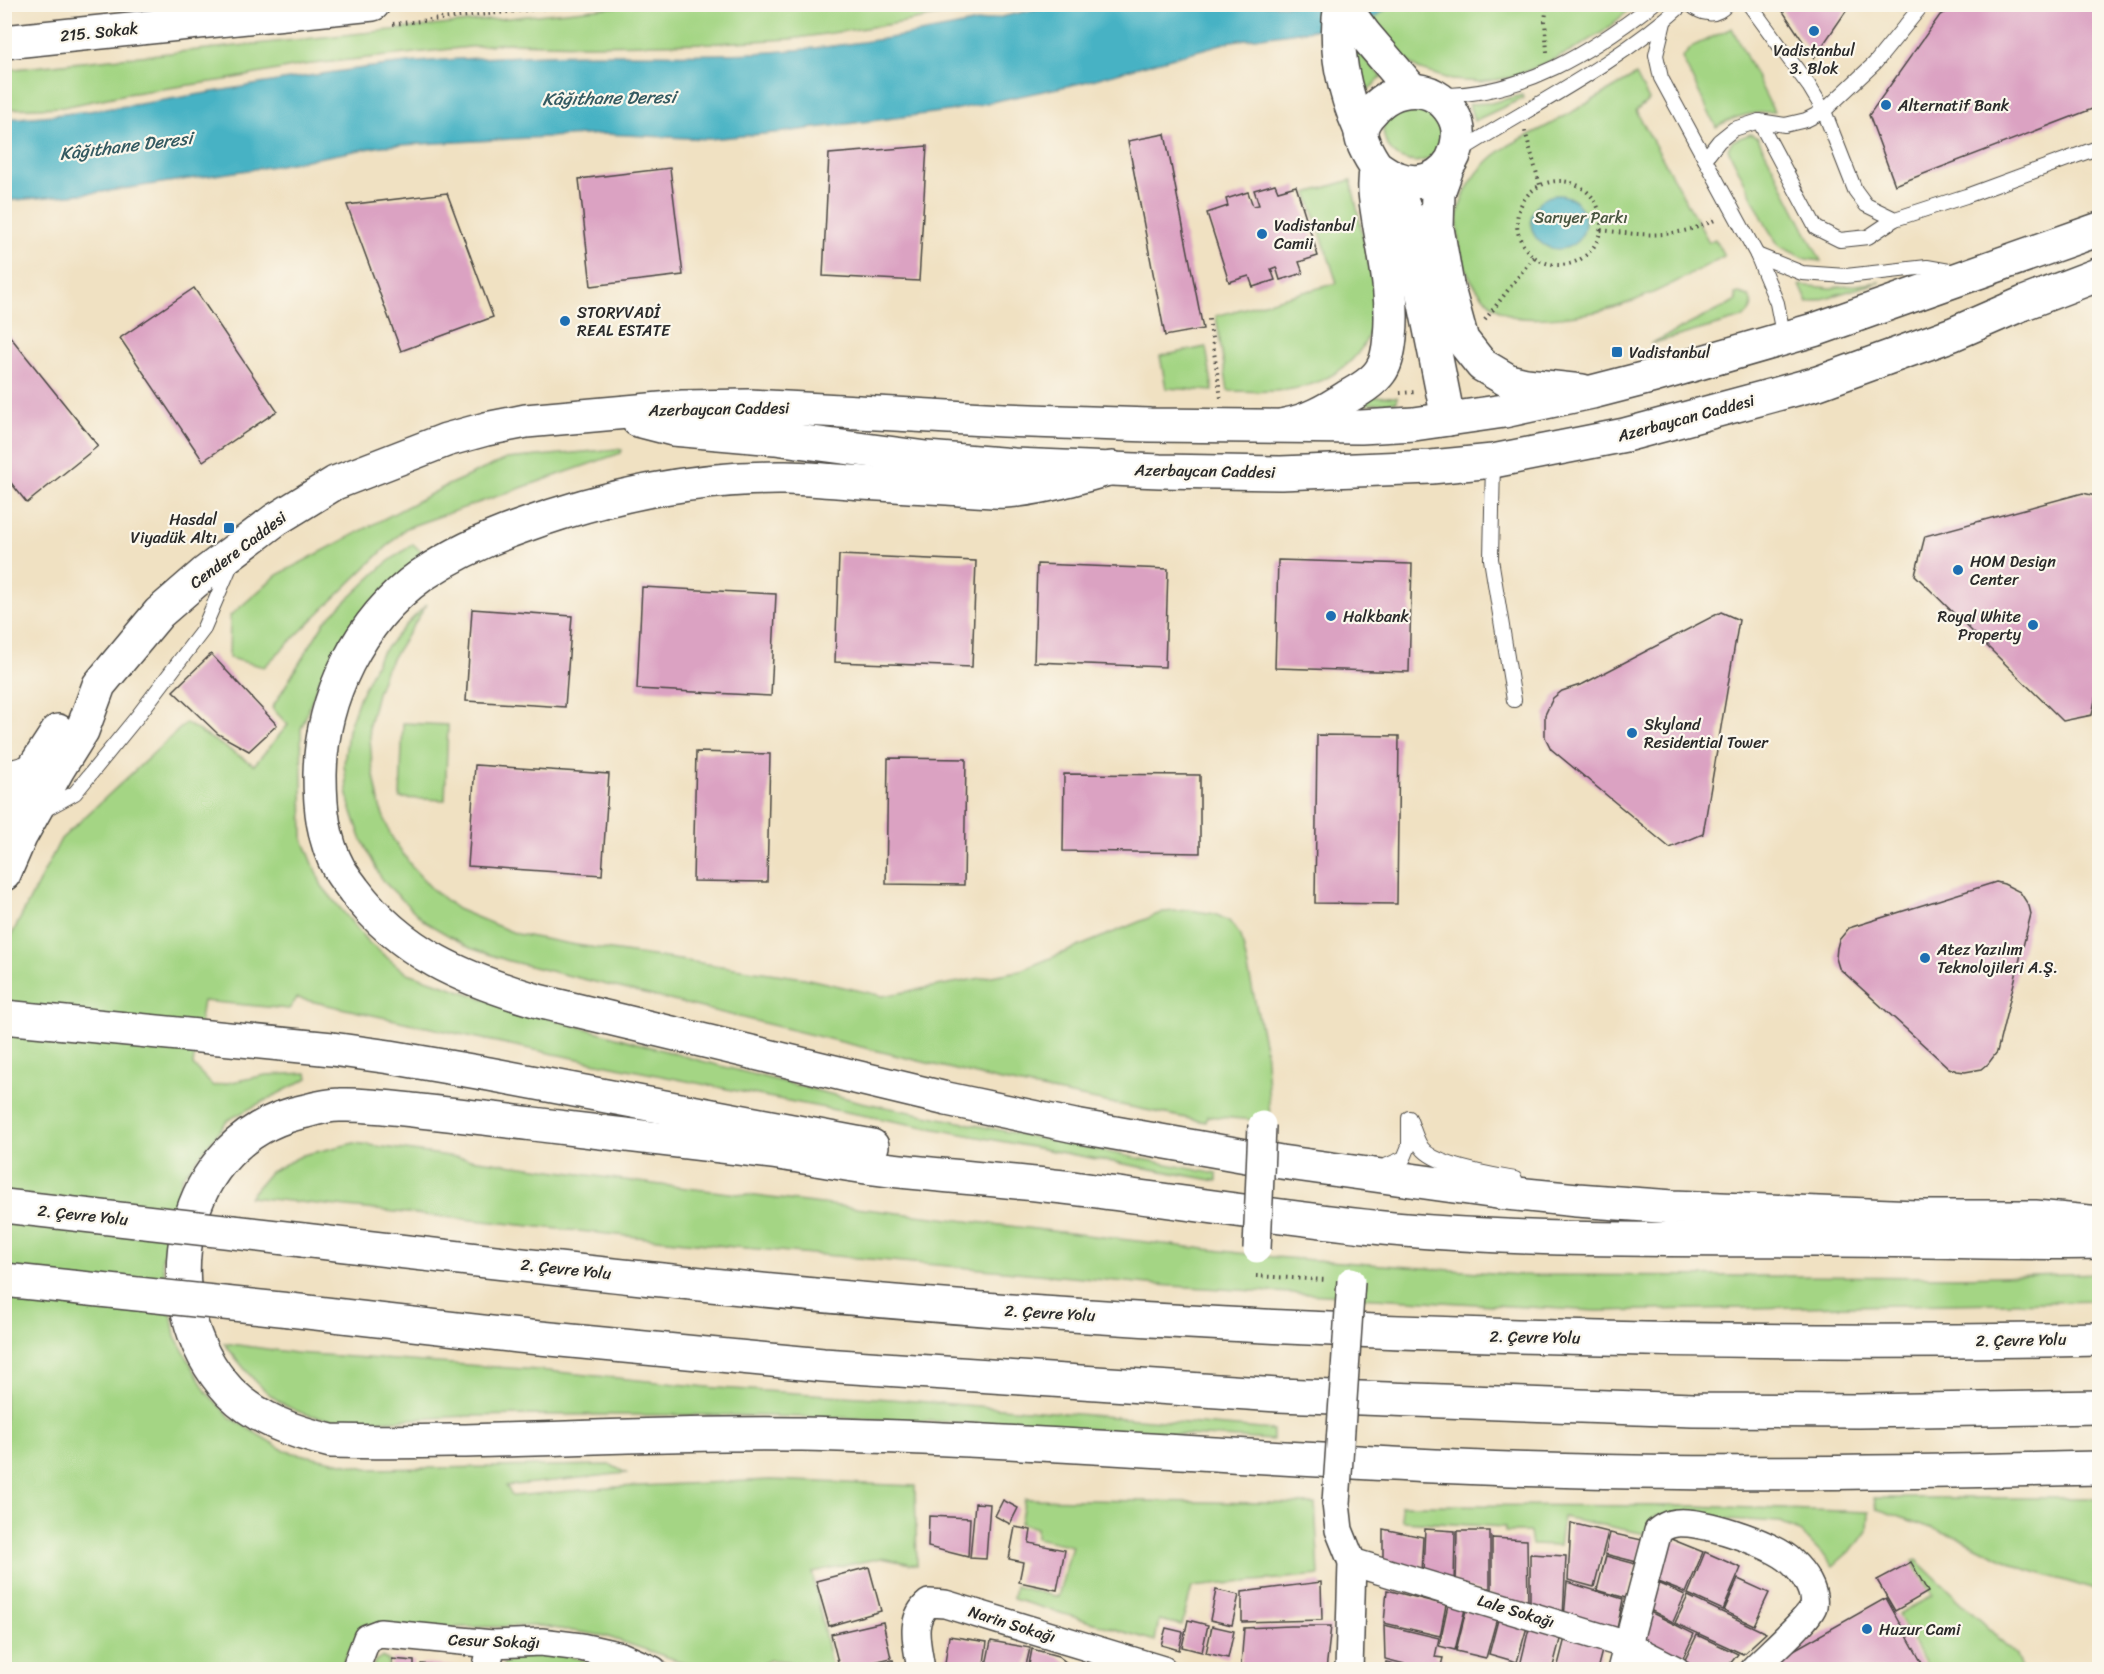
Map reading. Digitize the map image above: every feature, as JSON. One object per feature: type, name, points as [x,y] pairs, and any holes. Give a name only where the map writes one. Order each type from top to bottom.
[{"type":"main road","name":"215. Sokak","points":[[4,23],[175,4]]},
{"type":"main road","name":"215. Sokak","points":[[4,42],[373,4]]},
{"type":"main road","points":[[1342,4],[1365,35],[1423,93],[1448,106],[1456,119],[1459,134],[1438,193],[1437,228],[1447,285],[1462,340],[1482,365],[1509,381],[1592,393]]},
{"type":"main road","points":[[1342,4],[1338,19],[1343,80],[1370,158],[1391,183],[1407,217],[1448,419],[1457,441],[1470,454],[1493,461]]},
{"type":"main road","points":[[1361,131],[1365,118],[1391,94],[1423,93]]},
{"type":"main road","points":[[1377,167],[1395,178],[1410,182],[1427,181],[1440,174],[1451,160]]},
{"type":"main road","points":[[1283,426],[1305,421],[1352,394],[1381,372],[1389,350],[1392,319],[1375,195],[1374,177],[1377,167]]},
{"type":"main road","name":"Azerbaycan Caddesi","points":[[613,414],[682,407],[750,406],[1003,420],[1226,426],[1362,427],[1448,419],[1504,411],[1592,393],[1784,339],[2100,229]]},
{"type":"main road","name":"Azerbaycan Caddesi","points":[[613,414],[673,429],[775,438],[926,458],[1014,465],[1184,472],[1330,472],[1493,461],[1625,435],[1818,383],[1953,334],[2024,303],[2100,274]]},
{"type":"main road","name":"Cendere Caddesi","points":[[4,874],[20,837],[18,816],[58,769],[82,731],[99,685],[159,613],[239,546],[275,520],[335,483],[405,454],[486,429],[526,421],[613,414]]},
{"type":"main road","points":[[1112,468],[1043,486],[1004,491],[786,478],[691,483],[598,503],[522,526],[455,555],[422,576],[391,602],[347,663],[333,696],[324,726],[320,758],[322,821],[339,869],[373,914],[421,953],[456,973],[492,987],[538,1001],[958,1102],[1075,1126],[1281,1162],[1497,1192],[1673,1207],[1916,1217],[2035,1217],[2100,1223]]},
{"type":"main road","points":[[18,816],[38,760],[52,737],[99,685]]},
{"type":"main road","points":[[4,1017],[332,1049],[489,1074],[898,1151],[1083,1189]]},
{"type":"main road","points":[[2100,1242],[1598,1240],[1394,1229],[1284,1217],[1083,1189],[880,1169],[777,1153],[473,1116],[336,1105],[293,1113],[261,1126],[238,1142],[218,1164],[202,1187],[192,1212],[183,1260],[185,1300],[189,1322],[198,1346],[232,1394],[259,1415],[292,1431],[331,1441],[799,1434],[1028,1443],[1461,1467],[1586,1471],[1897,1473],[2100,1468]]},
{"type":"main road","name":"2. Çevre Yolu","points":[[4,1206],[692,1282],[994,1310],[1455,1335],[1659,1340],[2100,1339]]},
{"type":"main road","points":[[4,1280],[519,1336],[823,1365],[1278,1395],[1693,1410],[1859,1411],[2100,1407]]},
{"type":"street","points":[[1257,1249],[1262,1125]]},
{"type":"street","points":[[1349,1670],[1352,1562],[1339,1530],[1336,1503],[1351,1281]]},
{"type":"street","points":[[1624,1657],[1658,1530],[1670,1524],[1682,1523],[1726,1530],[1759,1543],[1791,1560],[1810,1585],[1814,1598],[1812,1609],[1805,1621],[1787,1635],[1753,1670]]},
{"type":"street","name":"Lale Sokağı","points":[[1352,1562],[1624,1657],[1676,1670]]},
{"type":"street","name":"Narin Sokağı","points":[[921,1670],[916,1620],[921,1610],[929,1603],[945,1604],[1163,1670]]},
{"type":"street","name":"Cesur Sokağı","points":[[355,1670],[367,1638],[380,1633],[489,1657],[541,1642],[581,1647],[621,1656],[653,1670]]},
{"type":"lane","points":[[1423,93],[1467,95],[1498,90],[1531,80],[1599,43],[1653,4]]},
{"type":"lane","points":[[1451,160],[1520,113],[1608,62],[1664,22],[1683,4]]},
{"type":"lane","points":[[1690,4],[1705,14],[1715,14],[1727,4]]},
{"type":"lane","points":[[1749,4],[1809,86],[1824,111],[1855,190],[1866,205],[1895,219]]},
{"type":"lane","points":[[1705,159],[1719,141],[1734,129],[1759,121],[1785,125],[1806,120],[1824,111],[1875,63],[1923,4]]},
{"type":"lane","points":[[1664,22],[1656,55],[1661,78],[1757,255],[1777,303],[1784,339]]},
{"type":"lane","points":[[1759,121],[1816,228],[1840,240],[1868,237],[1895,219],[1966,196],[2100,147]]},
{"type":"lane","points":[[1757,255],[1802,273],[1846,276],[1927,267],[1972,275]]},
{"type":"lane","points":[[1493,461],[1491,559],[1515,700]]},
{"type":"lane","points":[[18,816],[75,793],[137,717],[203,630],[239,546]]},
{"type":"lane","points":[[4,769],[38,760]]},
{"type":"lane","points":[[1360,1173],[1393,1164],[1404,1158],[1409,1146],[1409,1118],[1422,1148],[1432,1157],[1456,1166],[1673,1207]]},
{"type":"path","points":[[1547,4],[1545,21],[1548,62]]},
{"type":"path","points":[[1520,113],[1540,185]]},
{"type":"path","points":[[1553,181],[1566,181],[1579,185],[1597,204],[1601,216],[1601,230],[1598,241],[1581,259],[1569,264],[1557,265],[1534,256],[1526,248],[1517,225],[1518,213],[1530,192],[1540,185],[1553,181]]},
{"type":"path","points":[[1601,230],[1643,235],[1665,234],[1706,224],[1734,211]]},
{"type":"path","points":[[1484,320],[1534,256]]},
{"type":"path","points":[[1209,319],[1226,426]]},
{"type":"path","points":[[1257,1249],[1255,1276],[1351,1281]]},
{"type":"green space","points":[[633,5],[994,5],[899,23],[791,39],[718,43],[588,45],[507,43],[303,65],[63,107],[5,109],[5,70]]},
{"type":"green space","points":[[1391,5],[1635,5],[1603,32],[1570,52],[1514,77],[1481,82],[1452,80],[1418,69],[1386,44],[1370,21]]},
{"type":"green space","points":[[1732,28],[1774,112],[1744,115],[1716,127],[1682,58],[1693,46]]},
{"type":"green space","points":[[1357,50],[1382,77],[1363,93],[1353,51]]},
{"type":"green space","name":"Sarıyer Parkı","points":[[1636,75],[1649,100],[1636,111],[1709,242],[1715,239],[1724,256],[1661,289],[1612,308],[1548,318],[1519,317],[1500,311],[1478,290],[1467,272],[1461,253],[1458,240],[1458,215],[1460,204],[1470,183],[1487,162],[1501,150]]},
{"type":"green space","points":[[1522,95],[1523,98],[1474,121],[1469,104],[1491,103]]},
{"type":"green space","points":[[1421,99],[1446,129],[1441,145],[1433,156],[1423,161],[1413,162],[1393,153],[1386,143],[1383,131],[1385,116]]},
{"type":"green space","points":[[1750,134],[1758,138],[1821,261],[1806,259],[1779,246],[1767,227],[1728,149],[1732,141]]},
{"type":"green space","points":[[1351,180],[1374,290],[1374,310],[1366,341],[1347,364],[1322,380],[1276,391],[1228,391],[1216,316],[1337,283],[1307,193]]},
{"type":"green space","points":[[1880,282],[1808,303],[1800,285],[1831,288]]},
{"type":"green space","points":[[1735,294],[1749,296],[1751,303],[1750,311],[1742,318],[1650,344],[1726,306],[1736,300]]},
{"type":"green space","points":[[1206,347],[1213,391],[1166,388],[1160,356]]},
{"type":"green space","points":[[1360,396],[1397,397],[1397,402],[1346,406]]},
{"type":"green space","points":[[622,450],[621,453],[406,528],[264,667],[229,658],[230,616],[277,575],[448,485],[506,459]]},
{"type":"green space","points":[[413,544],[426,556],[345,636],[320,679],[301,729],[303,839],[322,886],[368,942],[405,972],[506,1006],[694,1059],[861,1102],[1217,1174],[1217,1181],[871,1117],[641,1072],[297,998],[289,1009],[203,1001],[193,1065],[213,1086],[266,1075],[307,1073],[308,1078],[228,1120],[182,1177],[162,1260],[175,1336],[207,1393],[231,1418],[285,1451],[371,1469],[611,1465],[626,1473],[506,1486],[513,1496],[618,1487],[771,1480],[915,1486],[917,1565],[881,1558],[812,1572],[832,1669],[799,1669],[788,1661],[770,1660],[757,1666],[756,1669],[703,1669],[605,1636],[540,1626],[363,1629],[344,1660],[344,1669],[5,1669],[4,950],[61,839],[186,723],[254,765],[288,725],[272,708],[325,621],[385,564]]},
{"type":"green space","points":[[427,604],[386,668],[377,693],[369,725],[372,765],[380,807],[391,836],[412,867],[432,889],[457,909],[517,934],[576,945],[804,978],[883,996],[1019,971],[1163,912],[1189,910],[1215,914],[1229,921],[1241,936],[1265,1047],[1271,1131],[1266,1121],[1207,1116],[1206,1122],[997,1080],[509,961],[470,948],[425,922],[382,880],[361,838],[349,803],[344,765],[348,730],[360,696],[380,655]]},
{"type":"green space","points":[[403,723],[448,725],[445,800],[400,798]]},
{"type":"green space","points":[[354,1143],[661,1185],[1273,1257],[1520,1275],[1963,1277],[2099,1273],[2099,1301],[1596,1311],[1171,1286],[735,1247],[249,1197],[270,1172],[303,1155]]},
{"type":"green space","points":[[224,1343],[295,1353],[538,1370],[717,1388],[890,1399],[1273,1430],[1273,1440],[819,1417],[544,1415],[368,1421],[328,1419],[296,1411],[272,1396],[241,1365]]},
{"type":"green space","points":[[1874,1498],[2099,1498],[2099,1591],[2022,1568],[1960,1538],[1877,1509]]},
{"type":"green space","points":[[1025,1499],[1315,1504],[1319,1575],[1192,1587],[1182,1625],[1159,1620],[1155,1641],[1013,1599],[1015,1586],[1058,1597],[1072,1546],[1036,1538],[1036,1528],[1020,1523]]},
{"type":"green space","points":[[1401,1505],[1693,1506],[1869,1512],[1868,1531],[1860,1542],[1833,1566],[1801,1533],[1780,1522],[1656,1515],[1651,1535],[1563,1517],[1559,1546],[1532,1545],[1530,1532],[1505,1532],[1505,1527],[1402,1521]]},
{"type":"green space","points":[[1917,1560],[2016,1655],[2021,1669],[1923,1669],[1927,1667],[1898,1614],[1932,1596],[1913,1561]]},
{"type":"green space","points":[[554,1652],[615,1669],[502,1670],[504,1663],[531,1654]]},
{"type":"green space","points":[[381,1657],[388,1660],[388,1669],[372,1669],[375,1661]]},
{"type":"water","name":"Kâğıthane Deresi","points":[[1054,5],[1391,5],[1344,36],[1320,29],[1232,41],[1081,83],[949,111],[709,139],[604,134],[382,146],[274,166],[102,192],[5,201],[5,119],[112,108],[378,66],[431,61],[566,55],[731,54],[807,49],[913,34]]},
{"type":"water","points":[[1553,195],[1563,195],[1577,203],[1583,212],[1585,222],[1583,232],[1577,241],[1563,249],[1553,249],[1536,237],[1531,227],[1531,217],[1543,200]]},
{"type":"building","name":"Vadistanbul 3. Blok","points":[[1778,4],[1851,4],[1814,58]]},
{"type":"building","points":[[1965,4],[2100,4],[2100,106],[1895,185],[1869,115],[1940,15]]},
{"type":"building","points":[[1165,134],[1203,329],[1165,336],[1128,141]]},
{"type":"building","points":[[927,146],[919,281],[823,276],[829,154]]},
{"type":"building","points":[[670,168],[683,275],[591,286],[579,179]]},
{"type":"building","name":"Vadistanbul Camii","points":[[1275,184],[1278,191],[1296,186],[1318,256],[1299,262],[1303,273],[1280,280],[1276,267],[1271,269],[1275,280],[1253,287],[1249,276],[1229,282],[1207,213],[1228,206],[1226,199],[1248,192],[1253,206],[1259,205],[1254,190]]},
{"type":"building","points":[[447,193],[493,317],[401,351],[347,205]]},
{"type":"building","points":[[194,288],[277,411],[203,461],[120,338]]},
{"type":"building","points":[[4,329],[98,446],[27,503],[4,474]]},
{"type":"building","name":"Royal White Property","points":[[2083,493],[2100,497],[2100,676],[2092,715],[2063,721],[1915,575],[1925,536]]},
{"type":"building","points":[[839,555],[976,561],[972,667],[835,662]]},
{"type":"building","points":[[1278,560],[1412,564],[1409,672],[1275,668]]},
{"type":"building","points":[[1037,564],[1168,569],[1165,667],[1034,662]]},
{"type":"building","points":[[642,587],[776,594],[771,696],[637,689]]},
{"type":"building","points":[[472,609],[572,616],[565,707],[466,701]]},
{"type":"building","name":"Skyland Residential Tower","points":[[1721,612],[1739,620],[1703,834],[1670,848],[1551,749],[1545,737],[1545,715],[1553,698],[1562,691],[1583,684]]},
{"type":"building","points":[[211,654],[277,725],[249,751],[218,734],[173,691]]},
{"type":"building","points":[[1317,735],[1399,736],[1397,904],[1315,903]]},
{"type":"building","points":[[696,752],[770,754],[767,882],[693,881]]},
{"type":"building","points":[[888,758],[966,759],[964,885],[886,884]]},
{"type":"building","points":[[475,765],[609,774],[602,875],[468,866]]},
{"type":"building","points":[[1064,774],[1200,775],[1200,853],[1063,851]]},
{"type":"building","points":[[1996,882],[2020,892],[2031,914],[1997,1052],[1982,1069],[1957,1071],[1949,1068],[1839,968],[1836,958],[1837,948],[1839,940],[1849,928]]},
{"type":"building","points":[[1003,1500],[1018,1508],[1010,1524],[995,1516]]},
{"type":"building","points":[[975,1503],[990,1504],[986,1559],[970,1558]]},
{"type":"building","points":[[929,1516],[970,1518],[968,1557],[928,1547]]},
{"type":"building","points":[[1571,1523],[1608,1532],[1594,1587],[1568,1580]]},
{"type":"building","points":[[1015,1527],[1031,1530],[1029,1543],[1065,1550],[1057,1590],[1019,1582],[1023,1562],[1009,1559]]},
{"type":"building","points":[[1383,1529],[1423,1537],[1421,1572],[1383,1560]]},
{"type":"building","points":[[1425,1529],[1455,1531],[1454,1584],[1423,1572]]},
{"type":"building","points":[[1457,1531],[1490,1531],[1490,1595],[1456,1584]]},
{"type":"building","points":[[1610,1533],[1642,1540],[1637,1562],[1605,1554]]},
{"type":"building","points":[[1666,1537],[1703,1552],[1686,1593],[1650,1579]]},
{"type":"building","points":[[1492,1538],[1527,1540],[1528,1606],[1492,1596]]},
{"type":"building","points":[[1705,1552],[1741,1568],[1723,1610],[1688,1594]]},
{"type":"building","points":[[1530,1554],[1566,1556],[1563,1617],[1530,1607]]},
{"type":"building","points":[[1606,1556],[1636,1564],[1626,1598],[1597,1590]]},
{"type":"building","points":[[1911,1562],[1928,1592],[1895,1611],[1877,1580]]},
{"type":"building","points":[[869,1567],[881,1611],[829,1626],[816,1581]]},
{"type":"building","points":[[1738,1579],[1769,1593],[1754,1625],[1724,1611]]},
{"type":"building","points":[[1650,1580],[1685,1595],[1673,1622],[1650,1610]]},
{"type":"building","points":[[1321,1582],[1322,1620],[1242,1622],[1242,1592]]},
{"type":"building","points":[[1567,1582],[1623,1599],[1616,1634],[1564,1619]]},
{"type":"building","points":[[1216,1590],[1239,1595],[1232,1625],[1210,1620]]},
{"type":"building","points":[[1387,1590],[1446,1605],[1440,1636],[1384,1623]]},
{"type":"building","points":[[1688,1596],[1766,1633],[1743,1654],[1675,1623]]},
{"type":"building","name":"Huzur Cami","points":[[1886,1598],[1924,1667],[1919,1670],[1771,1670],[1776,1660]]},
{"type":"building","points":[[1448,1605],[1465,1609],[1455,1650],[1439,1646]]},
{"type":"building","points":[[1466,1610],[1497,1618],[1486,1658],[1456,1651]]},
{"type":"building","points":[[1650,1612],[1694,1634],[1679,1667],[1639,1648]]},
{"type":"building","points":[[1188,1620],[1208,1625],[1202,1652],[1182,1647]]},
{"type":"building","points":[[1498,1620],[1527,1627],[1517,1662],[1489,1654]]},
{"type":"building","points":[[883,1622],[891,1658],[840,1670],[831,1634]]},
{"type":"building","points":[[1530,1624],[1562,1632],[1552,1670],[1519,1670]]},
{"type":"building","points":[[1384,1625],[1439,1638],[1435,1657],[1443,1658],[1440,1670],[1428,1670],[1385,1659]]},
{"type":"building","points":[[1212,1626],[1234,1631],[1228,1658],[1206,1653]]},
{"type":"building","points":[[1331,1626],[1326,1670],[1260,1670],[1241,1665],[1244,1628]]},
{"type":"building","points":[[1166,1628],[1183,1632],[1179,1650],[1161,1645]]},
{"type":"building","points":[[1566,1634],[1604,1643],[1597,1670],[1557,1669]]},
{"type":"building","points":[[1697,1635],[1738,1654],[1725,1670],[1684,1670],[1681,1668]]},
{"type":"building","points":[[949,1636],[987,1642],[983,1670],[944,1670]]},
{"type":"building","points":[[991,1641],[1030,1648],[1025,1670],[985,1670]]},
{"type":"building","points":[[1032,1649],[1058,1656],[1067,1663],[1069,1670],[1028,1670]]},
{"type":"building","points":[[392,1659],[414,1661],[414,1670],[391,1670]]},
{"type":"building","points":[[893,1660],[896,1670],[855,1669]]},
{"type":"building","points":[[1386,1662],[1416,1669],[1416,1670],[1384,1670]]},
{"type":"building","points":[[421,1664],[464,1667],[463,1670],[420,1670]]},
{"type":"place","name":"Vadistanbul 3. Blok","points":[[1814,31]]},
{"type":"place","name":"Alternatif Bank","points":[[1886,105]]},
{"type":"place","name":"Vadistanbul Camii","points":[[1262,234]]},
{"type":"place","name":"STORYVADİ REAL ESTATE","points":[[565,321]]},
{"type":"place","name":"Vadistanbul","points":[[1617,352]]},
{"type":"place","name":"Hasdal Viyadük Altı","points":[[229,528]]},
{"type":"place","name":"HOM Design Center","points":[[1958,570]]},
{"type":"place","name":"Halkbank","points":[[1331,616]]},
{"type":"place","name":"Royal White Property","points":[[2033,625]]},
{"type":"place","name":"Skyland Residential Tower","points":[[1632,733]]},
{"type":"place","name":"Atez Yazılım Teknolojileri A.Ş.","points":[[1925,958]]},
{"type":"place","name":"Huzur Cami","points":[[1867,1629]]}]
